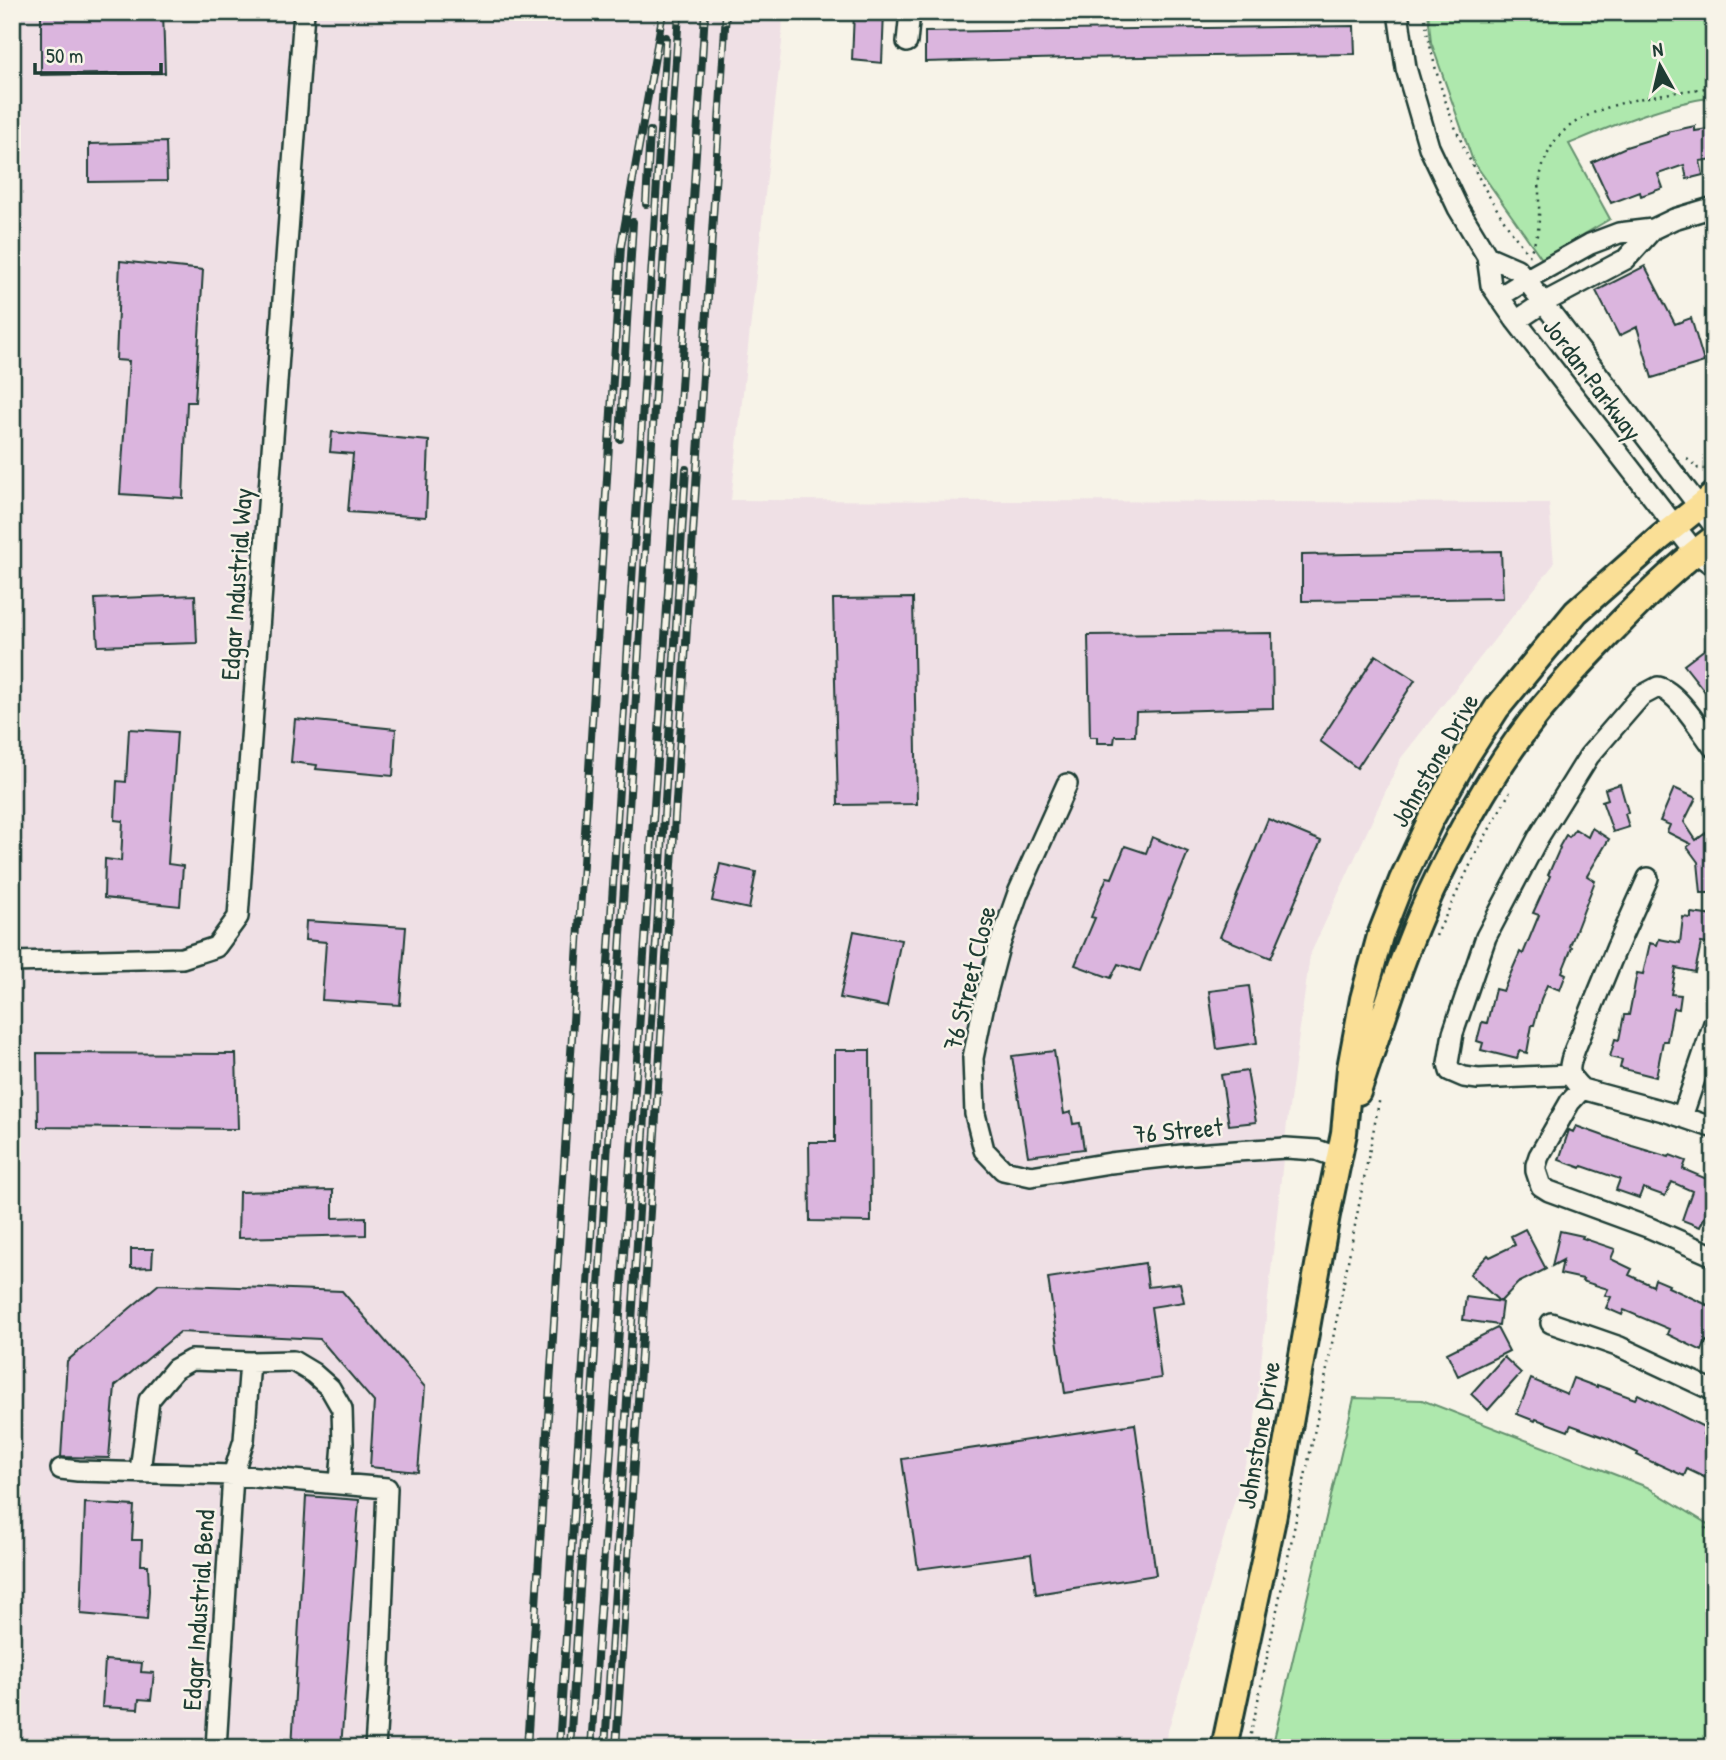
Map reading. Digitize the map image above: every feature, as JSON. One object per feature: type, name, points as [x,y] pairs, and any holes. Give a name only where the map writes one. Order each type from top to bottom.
[{"type":"main road","name":"Johnstone Drive","points":[[1224,1748],[1273,1519],[1344,1133],[1350,1068],[1363,999],[1380,936],[1402,880],[1430,821],[1489,720],[1531,665],[1576,612],[1674,526],[1709,509]]},
{"type":"main road","name":"Johnstone Drive","points":[[1344,1133],[1399,970],[1430,893],[1468,820],[1513,746],[1552,695],[1647,594],[1707,552]]},
{"type":"street","name":"Edgar Industrial Way","points":[[12,962],[182,958],[216,947],[238,917],[304,12]]},
{"type":"street","points":[[907,42],[910,12]]},
{"type":"street","name":"Jordan Parkway","points":[[1398,12],[1406,68],[1429,146],[1458,208],[1487,256],[1491,285],[1674,526],[1707,552]]},
{"type":"street","points":[[1500,297],[1527,271],[1590,244],[1619,233],[1653,229],[1674,219],[1714,207]]},
{"type":"street","points":[[1516,321],[1543,303],[1626,259],[1653,229]]},
{"type":"street","name":"Jordan Parkway","points":[[1487,256],[1527,271],[1543,303],[1709,509]]},
{"type":"street","points":[[1714,748],[1667,689],[1658,687],[1641,696],[1590,757],[1538,838],[1486,937],[1453,1033],[1448,1063],[1450,1071],[1478,1079],[1574,1078],[1714,1128]]},
{"type":"street","name":"76 Street Close","points":[[1021,1174],[1003,1170],[984,1150],[975,1114],[973,1058],[999,947],[1018,893],[1067,783]]},
{"type":"street","points":[[1648,878],[1615,949],[1575,1049],[1570,1102],[1539,1156],[1536,1171],[1541,1186],[1549,1191],[1650,1228],[1714,1256]]},
{"type":"street","points":[[1682,1116],[1714,1023]]},
{"type":"street","name":"76 Street","points":[[1021,1174],[1031,1176],[1182,1155],[1286,1148],[1317,1150],[1339,1158]]},
{"type":"street","points":[[1551,1323],[1620,1347],[1714,1391]]},
{"type":"street","points":[[140,1471],[149,1400],[175,1369],[191,1360],[293,1362],[313,1373],[330,1388],[342,1409],[340,1482]]},
{"type":"street","name":"Edgar Industrial Bend","points":[[216,1748],[233,1475],[244,1440],[250,1362]]},
{"type":"street","points":[[61,1469],[233,1475],[387,1488],[375,1748]]},
{"type":"path","points":[[1424,12],[1433,61],[1454,128],[1486,192],[1529,256]]},
{"type":"path","points":[[1527,271],[1529,256],[1538,233],[1542,166],[1552,145],[1565,130],[1588,116],[1626,102],[1714,87]]},
{"type":"path","points":[[1695,476],[1698,468],[1714,470]]},
{"type":"path","points":[[1436,937],[1474,857],[1512,788]]},
{"type":"path","points":[[1248,1748],[1317,1418],[1380,1096]]},
{"type":"path","points":[[1705,1528],[1714,1514]]},
{"type":"shaded area","points":[[12,12],[783,12],[782,42],[731,500],[1549,503],[1554,564],[1401,758],[1310,955],[1287,1123],[1253,1437],[1163,1748],[12,1748]]},
{"type":"green space","points":[[1428,12],[1714,12],[1714,97],[1658,110],[1569,144],[1610,219],[1542,259],[1473,161],[1431,42]]},
{"type":"green space","points":[[1354,1398],[1422,1400],[1647,1487],[1714,1528],[1714,1748],[1272,1748]]},
{"type":"building","points":[[41,12],[163,12],[165,73],[41,75]]},
{"type":"building","points":[[854,12],[884,12],[882,63],[852,60]]},
{"type":"building","points":[[1354,26],[1355,54],[925,62],[925,32]]},
{"type":"building","points":[[1695,126],[1695,131],[1714,128],[1714,159],[1700,161],[1703,175],[1687,179],[1684,165],[1658,174],[1663,188],[1641,196],[1640,192],[1611,203],[1592,162],[1626,147],[1668,134],[1667,132]]},
{"type":"building","points":[[166,142],[167,181],[89,182],[89,144]]},
{"type":"building","points":[[120,261],[203,270],[195,402],[187,402],[183,498],[120,494],[129,361],[116,360]]},
{"type":"building","points":[[1645,266],[1675,324],[1691,318],[1704,362],[1652,378],[1637,327],[1619,336],[1596,291]]},
{"type":"building","points":[[332,432],[429,441],[426,517],[348,512],[353,454],[330,452]]},
{"type":"building","points":[[1501,551],[1503,598],[1302,601],[1302,555]]},
{"type":"building","points":[[195,595],[197,643],[98,646],[95,599]]},
{"type":"building","points":[[913,598],[917,804],[838,805],[833,599]]},
{"type":"building","points":[[1272,633],[1273,708],[1136,712],[1135,736],[1115,736],[1114,743],[1097,743],[1097,737],[1090,737],[1088,635]]},
{"type":"building","points":[[1714,642],[1714,703],[1684,665]]},
{"type":"building","points":[[1376,655],[1415,680],[1357,768],[1320,741]]},
{"type":"building","points":[[295,719],[396,729],[393,776],[316,769],[317,765],[291,762]]},
{"type":"building","points":[[129,729],[177,732],[168,864],[183,866],[180,906],[104,898],[105,859],[121,861],[123,821],[115,820],[117,781],[126,782]]},
{"type":"building","points":[[1620,784],[1629,827],[1613,832],[1602,801],[1608,799],[1605,789]]},
{"type":"building","points":[[1674,788],[1696,798],[1684,822],[1696,840],[1714,827],[1714,893],[1701,893],[1698,862],[1687,847],[1691,844],[1667,832],[1670,825],[1660,821]]},
{"type":"building","points":[[1268,819],[1321,841],[1271,958],[1220,937]]},
{"type":"building","points":[[1592,828],[1609,839],[1587,876],[1595,881],[1570,946],[1572,947],[1562,972],[1566,974],[1560,990],[1547,985],[1532,1025],[1527,1053],[1519,1051],[1517,1059],[1481,1050],[1483,1043],[1477,1041],[1482,1022],[1487,1023],[1495,989],[1503,991],[1520,952],[1523,954],[1539,915],[1533,913],[1550,876],[1548,875],[1559,847],[1566,835],[1569,837],[1575,829],[1588,837]]},
{"type":"building","points":[[1152,837],[1188,852],[1140,971],[1118,964],[1111,978],[1075,965],[1095,918],[1091,917],[1107,877],[1112,878],[1125,846],[1146,853]]},
{"type":"building","points":[[720,864],[756,872],[749,909],[712,901]]},
{"type":"building","points":[[1691,913],[1714,916],[1714,945],[1701,943],[1695,972],[1676,968],[1671,994],[1681,995],[1679,1009],[1673,1008],[1656,1077],[1620,1068],[1622,1060],[1610,1057],[1615,1039],[1619,1040],[1624,1015],[1629,1015],[1637,973],[1643,974],[1650,943],[1657,945],[1659,939],[1680,943],[1683,917],[1691,918]]},
{"type":"building","points":[[306,921],[406,927],[400,1005],[322,1000],[326,942],[305,940]]},
{"type":"building","points":[[854,931],[901,940],[887,1007],[840,998]]},
{"type":"building","points":[[1249,986],[1257,1043],[1217,1049],[1209,991]]},
{"type":"building","points":[[835,1050],[870,1050],[871,1222],[810,1221],[809,1142],[835,1142]]},
{"type":"building","points":[[1054,1051],[1064,1114],[1071,1112],[1073,1124],[1080,1123],[1084,1149],[1028,1156],[1012,1056]]},
{"type":"building","points":[[37,1053],[236,1054],[238,1129],[38,1127]]},
{"type":"building","points":[[1247,1071],[1256,1122],[1229,1125],[1221,1075]]},
{"type":"building","points":[[1576,1126],[1686,1161],[1683,1169],[1714,1182],[1709,1196],[1713,1198],[1700,1227],[1682,1220],[1692,1191],[1672,1182],[1665,1196],[1643,1188],[1639,1198],[1616,1190],[1620,1179],[1559,1160],[1569,1130],[1573,1132]]},
{"type":"building","points":[[333,1190],[333,1218],[366,1217],[366,1235],[238,1238],[239,1192]]},
{"type":"building","points":[[1525,1229],[1546,1269],[1518,1283],[1500,1302],[1470,1274],[1488,1255],[1490,1257],[1515,1245],[1511,1236]]},
{"type":"building","points":[[1560,1231],[1583,1236],[1582,1238],[1615,1249],[1611,1259],[1632,1269],[1629,1275],[1653,1286],[1655,1279],[1714,1308],[1714,1345],[1706,1341],[1702,1351],[1667,1334],[1669,1329],[1624,1310],[1622,1315],[1606,1308],[1611,1297],[1605,1295],[1608,1289],[1560,1274],[1563,1260],[1552,1266]]},
{"type":"building","points":[[131,1249],[153,1249],[152,1267],[131,1268]]},
{"type":"building","points":[[1145,1263],[1148,1287],[1180,1283],[1184,1302],[1151,1307],[1161,1378],[1065,1393],[1048,1278]]},
{"type":"building","points":[[159,1284],[342,1291],[425,1387],[418,1472],[370,1467],[374,1402],[320,1339],[180,1332],[115,1386],[109,1458],[61,1457],[67,1361]]},
{"type":"building","points":[[1466,1297],[1502,1302],[1499,1325],[1463,1320]]},
{"type":"building","points":[[1497,1328],[1509,1351],[1458,1376],[1447,1353]]},
{"type":"building","points":[[1504,1357],[1521,1373],[1488,1410],[1471,1394]]},
{"type":"building","points":[[1573,1378],[1635,1399],[1638,1394],[1706,1428],[1703,1434],[1714,1439],[1714,1482],[1687,1469],[1684,1476],[1609,1439],[1571,1425],[1568,1431],[1517,1414],[1531,1379],[1567,1394]]},
{"type":"building","points":[[1135,1424],[1156,1575],[1036,1594],[1031,1554],[918,1569],[902,1459]]},
{"type":"building","points":[[306,1496],[359,1500],[341,1748],[292,1748]]},
{"type":"building","points":[[85,1503],[134,1506],[132,1540],[142,1540],[141,1565],[148,1565],[147,1620],[81,1614]]},
{"type":"building","points":[[105,1660],[142,1663],[141,1672],[154,1673],[151,1700],[139,1699],[138,1709],[102,1707]]},
{"type":"railway","points":[[527,1748],[621,246],[663,12]]},
{"type":"railway","points":[[570,1748],[679,12]]},
{"type":"railway","points":[[591,1748],[705,12]]},
{"type":"railway","points":[[616,1748],[726,12]]},
{"type":"railway","points":[[559,1748],[666,37]]},
{"type":"railway","points":[[646,204],[650,131]]},
{"type":"railway","points":[[620,439],[633,222]]},
{"type":"railway","points":[[605,1748],[686,469]]}]
